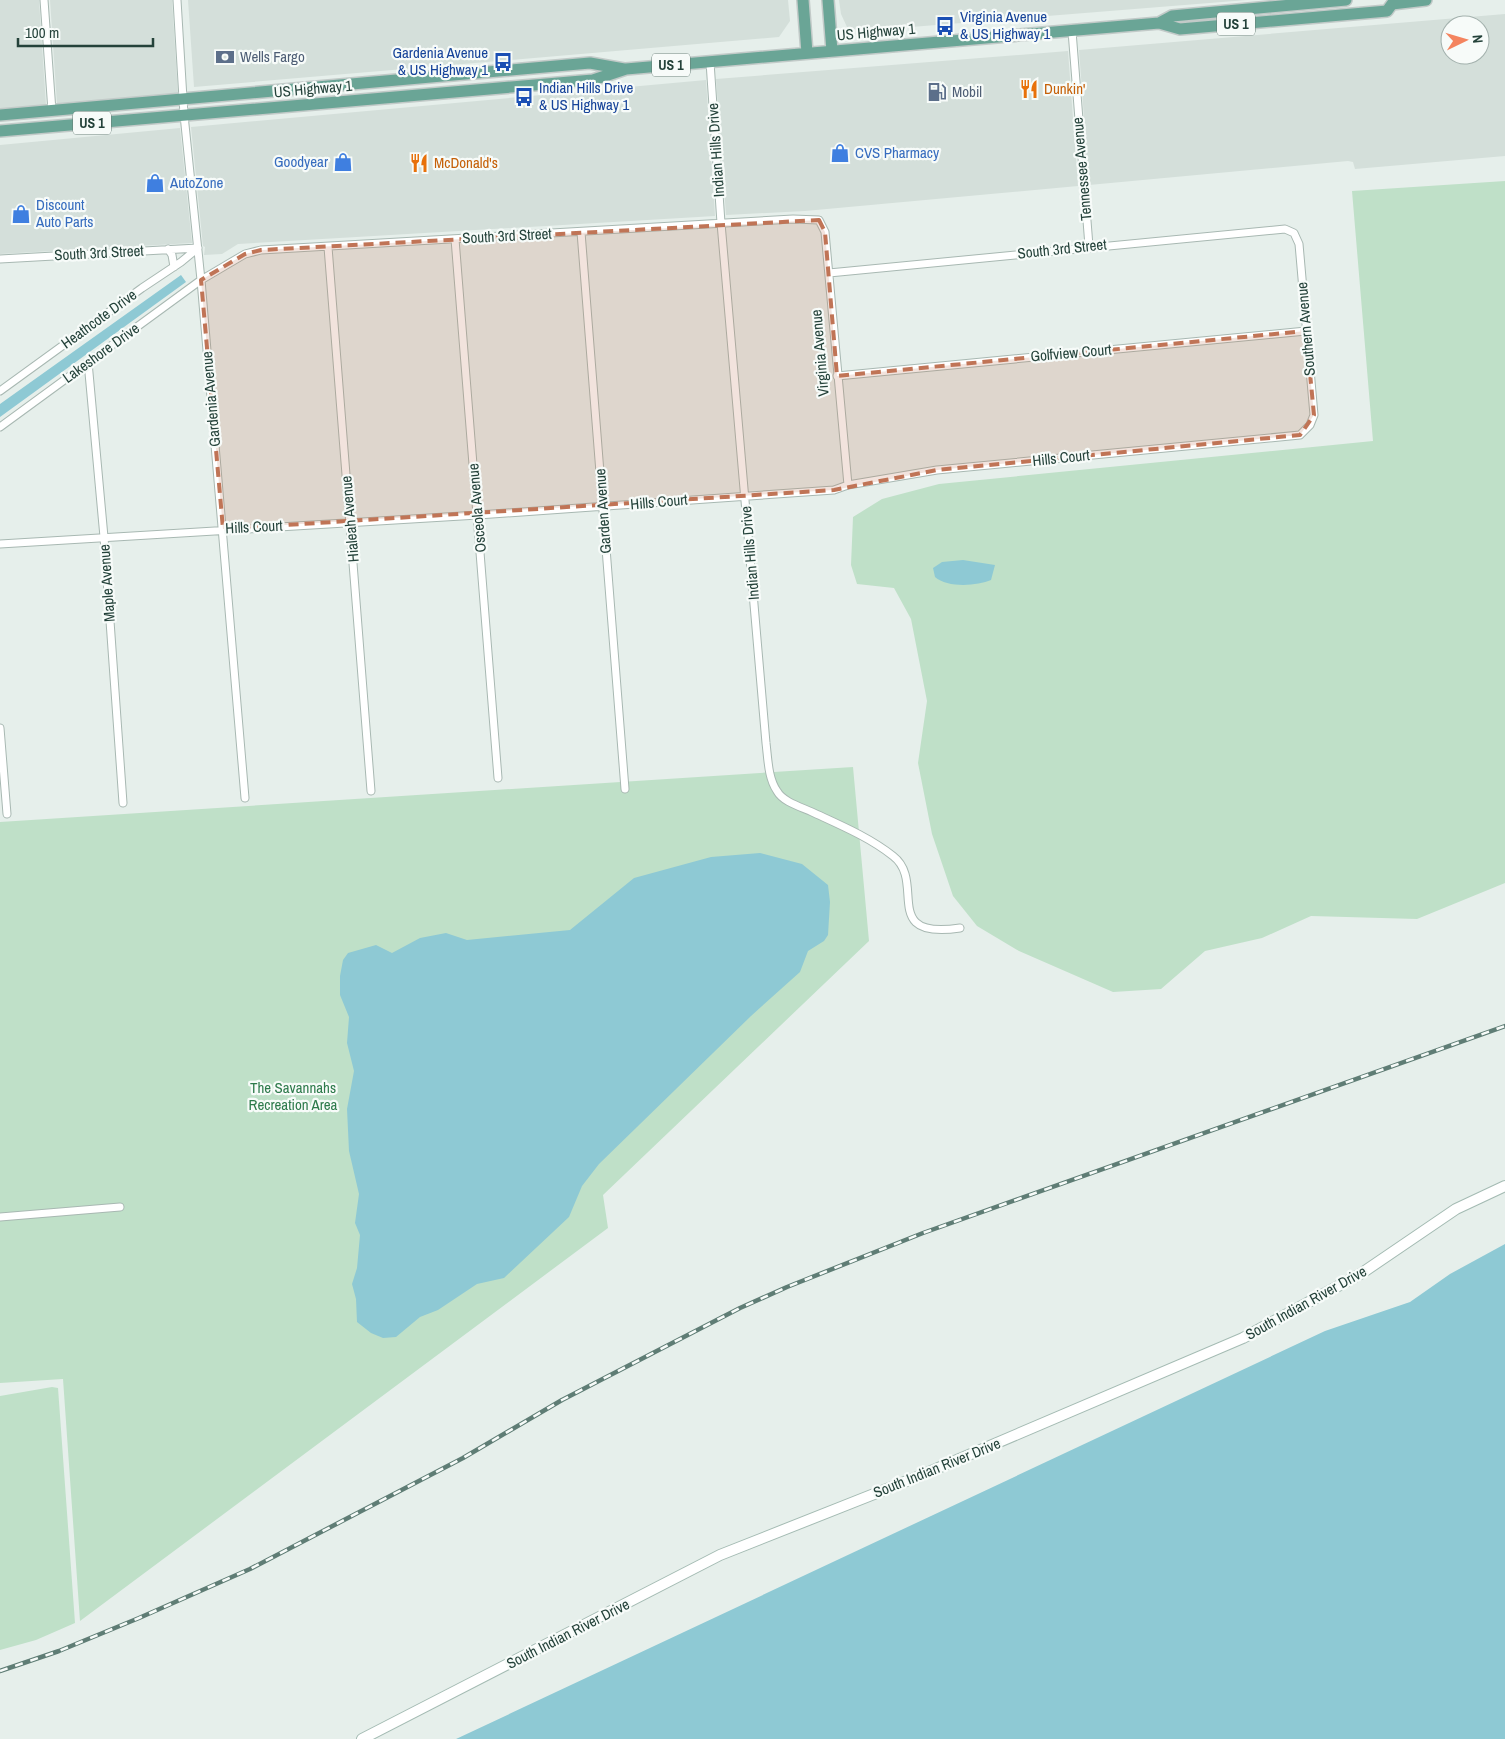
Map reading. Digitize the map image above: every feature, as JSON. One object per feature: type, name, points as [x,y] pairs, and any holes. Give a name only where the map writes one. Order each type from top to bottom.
[{"type":"main road","points":[[803,0],[807,53]]},
{"type":"main road","points":[[828,0],[832,51]]},
{"type":"main road","name":"US Highway 1","points":[[1159,23],[1172,16],[1346,0]]},
{"type":"main road","name":"US Highway 1","points":[[0,115],[590,64],[626,69],[1159,23],[1180,29],[1387,11],[1390,2],[1426,0]]},
{"type":"main road","name":"US Highway 1","points":[[0,131],[593,80],[626,69]]},
{"type":"main road","points":[[390,97],[398,89],[419,79]]},
{"type":"main road","points":[[353,100],[369,92],[376,82]]},
{"type":"main road","name":"South Indian River Drive","points":[[362,1739],[720,1556],[917,1477],[1243,1338],[1362,1273],[1456,1209],[1505,1186]]},
{"type":"street","points":[[44,0],[52,110]]},
{"type":"street","name":"Gardenia Avenue","points":[[177,0],[184,115],[201,280],[245,798]]},
{"type":"street","name":"Tennessee Avenue","points":[[1072,31],[1089,246]]},
{"type":"street","name":"Indian Hills Drive","points":[[710,62],[721,223],[766,743],[771,781],[778,793],[790,802],[870,840],[895,857],[904,874],[910,916],[919,925],[931,930],[960,928]]},
{"type":"street","name":"South 3rd Street","points":[[201,280],[245,254],[261,250],[793,219],[819,220]]},
{"type":"street","name":"Virginia Avenue","points":[[819,220],[825,232],[848,485]]},
{"type":"street","name":"South 3rd Street","points":[[829,273],[1089,246],[1285,229],[1294,233]]},
{"type":"street","name":"Garden Avenue","points":[[581,232],[625,789]]},
{"type":"street","name":"Southern Avenue","points":[[1294,233],[1298,244],[1314,415],[1310,425]]},
{"type":"street","name":"Osceola Avenue","points":[[455,238],[498,778]]},
{"type":"street","name":"Hialeah Avenue","points":[[328,247],[371,791]]},
{"type":"street","name":"South 3rd Street","points":[[0,259],[198,248]]},
{"type":"street","name":"Heathcote Drive","points":[[0,390],[198,248]]},
{"type":"street","points":[[168,249],[172,255],[174,267]]},
{"type":"street","name":"Lakeshore Drive","points":[[0,426],[201,280]]},
{"type":"street","name":"Golfview Court","points":[[837,376],[1306,331]]},
{"type":"street","name":"Maple Avenue","points":[[88,362],[104,537],[123,803]]},
{"type":"street","name":"Hills Court","points":[[0,544],[223,529],[478,516],[834,490],[848,485],[937,470],[1300,435],[1310,425]]},
{"type":"street","points":[[0,728],[8,814]]},
{"type":"street","points":[[0,1217],[120,1207]]},
{"type":"highlighted area","points":[[819,220],[825,232],[837,376],[1306,331],[1314,415],[1300,435],[937,470],[834,490],[223,529],[201,280],[245,254],[261,250]]},
{"type":"shaded area","points":[[0,0],[39,0],[46,105],[0,109]]},
{"type":"shaded area","points":[[50,0],[172,0],[178,94],[57,104]]},
{"type":"shaded area","points":[[188,0],[788,0],[790,21],[779,37],[194,87]]},
{"type":"shaded area","points":[[839,0],[1247,0],[861,31],[847,27],[841,14]]},
{"type":"shaded area","points":[[1505,14],[1505,156],[1355,169],[1353,162],[1348,161],[1089,185],[1079,50],[1440,19],[1440,65],[1490,65],[1490,15]]},
{"type":"shaded area","points":[[1068,51],[1078,186],[805,211],[726,215],[716,79]]},
{"type":"shaded area","points":[[706,80],[715,216],[238,244],[222,254],[204,255],[205,247],[203,246],[191,127]]},
{"type":"shaded area","points":[[180,128],[192,243],[0,254],[0,145]]},
{"type":"green space","points":[[1505,181],[1505,883],[1417,919],[1311,916],[1262,938],[1205,951],[1161,989],[1113,992],[1019,951],[977,926],[953,896],[932,834],[918,763],[927,701],[911,619],[894,588],[857,584],[851,565],[853,517],[882,499],[939,484],[1373,441],[1352,191]]},
{"type":"green space","name":"The Savannahs Recreation Area","points":[[853,767],[869,941],[603,1195],[608,1228],[80,1621],[63,1379],[0,1383],[0,822]]},
{"type":"green space","points":[[52,1387],[58,1388],[75,1623],[36,1640],[0,1650],[0,1396]]},
{"type":"water","points":[[181,275],[186,282],[0,417],[0,404]]},
{"type":"water","points":[[963,560],[995,565],[991,580],[978,584],[962,585],[940,581],[935,577],[933,568],[942,562]]},
{"type":"water","points":[[760,853],[802,864],[828,885],[830,902],[828,935],[824,941],[808,951],[800,972],[751,1016],[599,1164],[582,1186],[569,1217],[504,1278],[477,1284],[438,1310],[420,1317],[396,1337],[383,1338],[371,1333],[357,1322],[356,1299],[352,1284],[357,1268],[360,1235],[355,1223],[359,1194],[349,1151],[347,1109],[354,1071],[347,1043],[349,1017],[340,995],[340,976],[343,960],[348,953],[376,945],[392,953],[420,938],[446,933],[467,940],[570,930],[634,878],[711,857]]},
{"type":"water","points":[[1505,1244],[1505,1739],[456,1739],[1325,1331],[1410,1302],[1450,1274]]},
{"type":"railway","points":[[0,1671],[59,1651],[250,1569],[463,1458],[562,1400],[740,1308],[787,1287],[923,1233],[1505,1026]]},
{"type":"place","name":"Virginia Avenue & US Highway 1","points":[[945,26]]},
{"type":"place","name":"Wells Fargo","points":[[225,57]]},
{"type":"place","name":"Gardenia Avenue & US Highway 1","points":[[503,62]]},
{"type":"place","name":"Dunkin'","points":[[1029,89]]},
{"type":"place","name":"Mobil","points":[[937,92]]},
{"type":"place","name":"Indian Hills Drive & US Highway 1","points":[[524,97]]},
{"type":"place","name":"CVS Pharmacy","points":[[840,153]]},
{"type":"place","name":"Goodyear","points":[[343,162]]},
{"type":"place","name":"McDonald's","points":[[419,163]]},
{"type":"place","name":"AutoZone","points":[[155,183]]},
{"type":"place","name":"Discount Auto Parts","points":[[21,214]]}]
